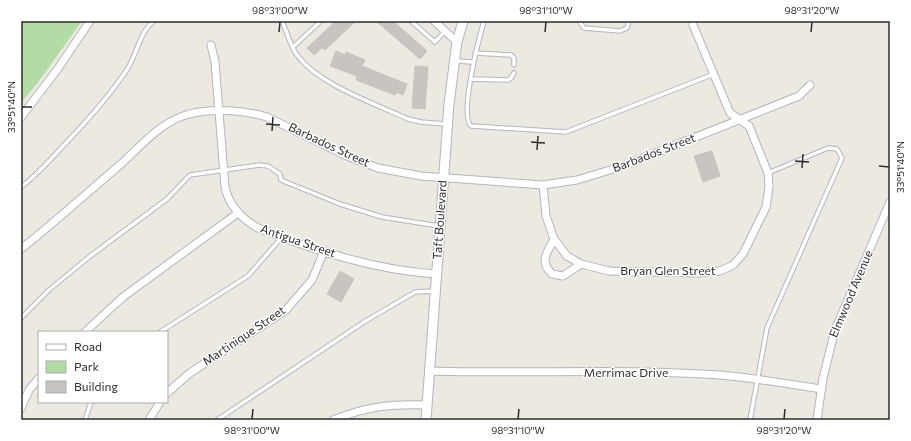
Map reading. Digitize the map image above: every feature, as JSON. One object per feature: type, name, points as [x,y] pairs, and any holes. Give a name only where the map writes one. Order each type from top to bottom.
[{"type":"street","points":[[21,117],[58,70],[90,21]]},
{"type":"street","points":[[434,21],[457,42]]},
{"type":"street","name":"Taft Boulevard","points":[[426,420],[448,124],[454,61],[457,42],[463,21]]},
{"type":"street","name":"Bryan Glen Street","points":[[543,185],[546,216],[554,239],[567,256],[581,264],[609,271],[700,273],[720,271],[733,265],[743,254],[766,206],[769,186],[768,173],[749,126],[730,113],[691,23]]},
{"type":"street","name":"Antigua Street","points":[[210,45],[215,62],[218,112],[227,196],[238,213],[254,226],[324,251],[381,267],[436,274]]},
{"type":"street","name":"Barbados Street","points":[[21,249],[162,126],[188,114],[218,112],[255,114],[267,117],[365,164],[400,173],[444,178],[543,185],[577,180],[623,166],[799,96],[810,86]]},
{"type":"street","name":"Elmwood Avenue","points":[[817,420],[835,330],[890,202]]},
{"type":"street","points":[[85,331],[114,304],[238,213]]},
{"type":"street","points":[[554,239],[545,257],[546,268],[552,274],[563,276],[581,264]]},
{"type":"street","name":"Martinique Street","points":[[168,392],[190,373],[286,310],[312,280],[324,251]]},
{"type":"street","name":"Merrimac Drive","points":[[430,371],[664,373],[759,379],[822,389]]},
{"type":"street","points":[[21,408],[29,390],[38,379]]},
{"type":"street","points":[[149,420],[159,403]]},
{"type":"street","points":[[333,420],[355,411],[373,407],[394,404],[427,405]]},
{"type":"lane","points":[[21,187],[56,154],[96,112],[135,58],[147,27],[154,21]]},
{"type":"lane","points":[[282,21],[296,54],[308,67],[330,83],[408,119],[421,122],[448,124]]},
{"type":"lane","points":[[293,47],[322,21]]},
{"type":"lane","points":[[411,21],[435,42],[445,31]]},
{"type":"lane","points":[[484,21],[472,62],[467,114],[468,121],[471,126],[566,132],[714,74]]},
{"type":"lane","points":[[579,21],[584,28],[620,31],[627,28],[629,21]]},
{"type":"lane","points":[[475,53],[511,55],[514,58],[514,65]]},
{"type":"lane","points":[[454,61],[472,62]]},
{"type":"lane","points":[[471,78],[508,80],[514,73]]},
{"type":"lane","points":[[750,420],[759,379],[767,328],[842,158],[837,149],[828,148],[768,173]]},
{"type":"lane","points":[[21,318],[49,290],[100,248],[167,199],[190,175],[259,165],[268,166],[280,174],[280,180],[340,204],[382,217],[440,227]]},
{"type":"lane","points":[[162,331],[248,276],[282,237]]},
{"type":"lane","points":[[217,420],[377,314],[415,292],[435,290]]},
{"type":"lane","points":[[85,420],[91,403]]},
{"type":"path","points":[[21,71],[66,21]]},
{"type":"green space","points":[[21,21],[82,21],[39,81],[21,103]]},
{"type":"building","points":[[336,21],[356,21],[325,50],[322,48],[314,55],[307,48]]},
{"type":"building","points":[[376,21],[393,21],[427,51],[420,59]]},
{"type":"building","points":[[336,51],[345,55],[346,52],[365,60],[362,66],[407,84],[403,95],[396,92],[395,95],[356,80],[357,76],[330,66]]},
{"type":"building","points":[[415,66],[428,67],[425,109],[412,108]]},
{"type":"building","points":[[712,151],[720,176],[703,182],[694,156]]},
{"type":"building","points":[[340,271],[354,279],[341,302],[327,294]]}]
